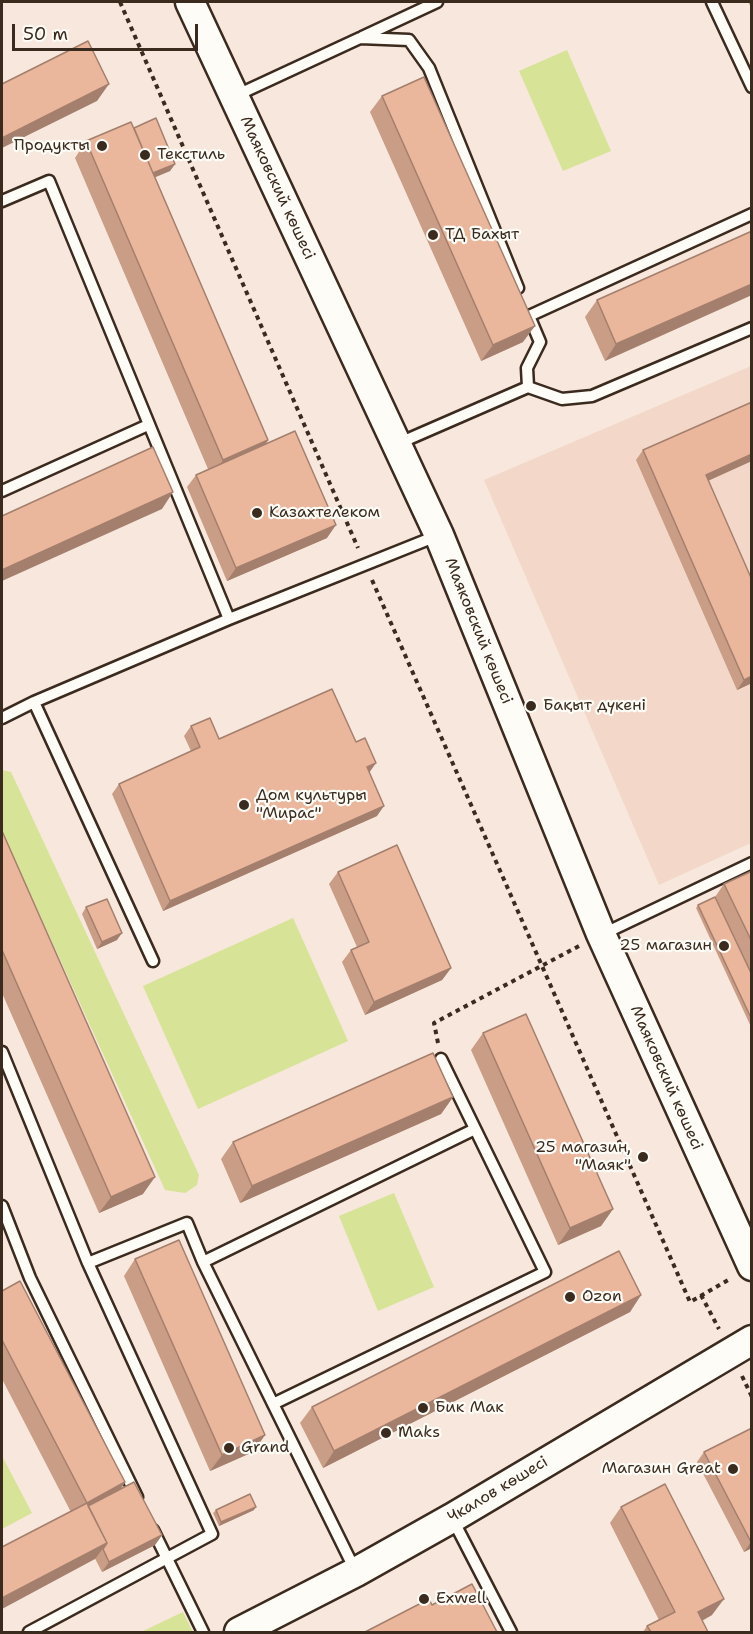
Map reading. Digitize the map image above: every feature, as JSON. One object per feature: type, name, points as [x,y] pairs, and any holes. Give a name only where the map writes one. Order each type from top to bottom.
[{"type":"street","name":"Маяковский көшесі","points":[[190,2],[439,535],[741,1272]]},
{"type":"street","name":"Чкалов көшесі","points":[[239,1632],[356,1572],[452,1518],[752,1340]]},
{"type":"lane","points":[[234,96],[437,2]]},
{"type":"lane","points":[[712,2],[752,87]]},
{"type":"lane","points":[[360,38],[409,40],[429,68],[540,342],[527,368],[528,387]]},
{"type":"lane","points":[[2,201],[49,181],[229,619]]},
{"type":"lane","points":[[525,305],[752,214]]},
{"type":"lane","points":[[397,444],[528,387],[562,399],[592,396],[752,328]]},
{"type":"lane","points":[[2,490],[148,425]]},
{"type":"lane","points":[[2,718],[34,702],[229,619],[439,535]]},
{"type":"lane","points":[[34,702],[153,961]]},
{"type":"lane","points":[[601,934],[752,863]]},
{"type":"lane","points":[[2,1052],[88,1263],[212,1534],[29,1632]]},
{"type":"lane","points":[[273,1404],[545,1272],[441,1059]]},
{"type":"lane","points":[[203,1262],[475,1129]]},
{"type":"lane","points":[[2,1206],[30,1278],[140,1505]]},
{"type":"lane","points":[[88,1263],[187,1223],[203,1262],[356,1572]]},
{"type":"lane","points":[[146,1515],[203,1632]]},
{"type":"lane","points":[[452,1518],[511,1632]]},
{"type":"path","points":[[120,2],[541,968],[690,1302],[741,1272]]},
{"type":"path","points":[[441,1059],[434,1023],[601,934]]},
{"type":"shaded area","points":[[751,366],[751,843],[659,885],[484,480]]},
{"type":"green space","points":[[567,50],[611,151],[563,171],[519,71]]},
{"type":"green space","points":[[2,770],[11,772],[199,1175],[197,1185],[185,1193],[165,1190],[2,832]]},
{"type":"green space","points":[[293,918],[348,1041],[198,1109],[143,986]]},
{"type":"green space","points":[[394,1193],[434,1287],[378,1311],[339,1216]]},
{"type":"green space","points":[[2,1456],[32,1513],[2,1529]]},
{"type":"green space","points":[[183,1612],[193,1632],[141,1632]]},
{"type":"building","points":[[88,41],[109,84],[2,138],[2,84]]},
{"type":"building","points":[[424,77],[535,326],[493,345],[382,96]]},
{"type":"building","points":[[156,118],[175,164],[153,173],[134,128]]},
{"type":"building","points":[[131,122],[268,440],[223,460],[86,141]]},
{"type":"building","points":[[752,231],[752,284],[616,344],[597,300]]},
{"type":"building","points":[[752,402],[752,454],[706,475],[752,580],[752,676],[744,680],[643,450]]},
{"type":"building","name":"Казахтелеком","points":[[295,431],[336,525],[236,568],[196,475]]},
{"type":"building","points":[[153,447],[173,492],[2,570],[2,516]]},
{"type":"building","name":"Дом культуры \"Мирас\"","points":[[332,689],[356,742],[365,738],[376,763],[367,767],[384,806],[170,901],[119,784],[200,747],[191,726],[210,718],[219,739]]},
{"type":"building","points":[[2,831],[155,1177],[111,1197],[2,950]]},
{"type":"building","points":[[397,845],[451,968],[374,1002],[351,950],[369,942],[338,872]]},
{"type":"building","points":[[752,871],[752,942],[724,884]]},
{"type":"building","name":"25 магазин","points":[[715,897],[752,975],[752,1020],[698,905]]},
{"type":"building","points":[[107,899],[122,933],[102,942],[86,907]]},
{"type":"building","points":[[526,1014],[613,1209],[570,1228],[483,1033]]},
{"type":"building","points":[[433,1053],[453,1097],[252,1186],[233,1142]]},
{"type":"building","points":[[179,1240],[265,1435],[222,1455],[135,1259]]},
{"type":"building","points":[[619,1251],[641,1295],[334,1451],[312,1407]]},
{"type":"building","points":[[20,1281],[125,1482],[87,1503],[2,1340],[2,1291]]},
{"type":"building","points":[[752,1428],[752,1542],[751,1542],[704,1452]]},
{"type":"building","points":[[134,1482],[162,1535],[109,1562],[103,1549],[107,1543],[88,1506]]},
{"type":"building","points":[[665,1484],[724,1599],[698,1612],[708,1632],[651,1632],[647,1626],[675,1612],[621,1507]]},
{"type":"building","points":[[250,1494],[256,1507],[221,1522],[216,1510]]},
{"type":"building","points":[[87,1503],[107,1543],[2,1598],[2,1547]]},
{"type":"building","points":[[472,1584],[497,1632],[365,1632],[429,1599],[432,1605]]},
{"type":"place","name":"Продукты","points":[[102,146]]},
{"type":"place","name":"Текстиль","points":[[145,155]]},
{"type":"place","name":"ТД Бахыт","points":[[433,235]]},
{"type":"place","name":"Казахтелеком","points":[[257,513]]},
{"type":"place","name":"Бақыт дүкені","points":[[531,706]]},
{"type":"place","name":"Дом культуры \"Мирас\"","points":[[244,805]]},
{"type":"place","name":"25 магазин","points":[[724,946]]},
{"type":"place","name":"25 магазин, \"Маяк\"","points":[[643,1157]]},
{"type":"place","name":"Ozon","points":[[570,1297]]},
{"type":"place","name":"Бик Мак","points":[[423,1408]]},
{"type":"place","name":"Maks","points":[[386,1433]]},
{"type":"place","name":"Grand","points":[[229,1448]]},
{"type":"place","name":"Магазин Great","points":[[733,1469]]},
{"type":"place","name":"Exwell","points":[[424,1599]]}]
